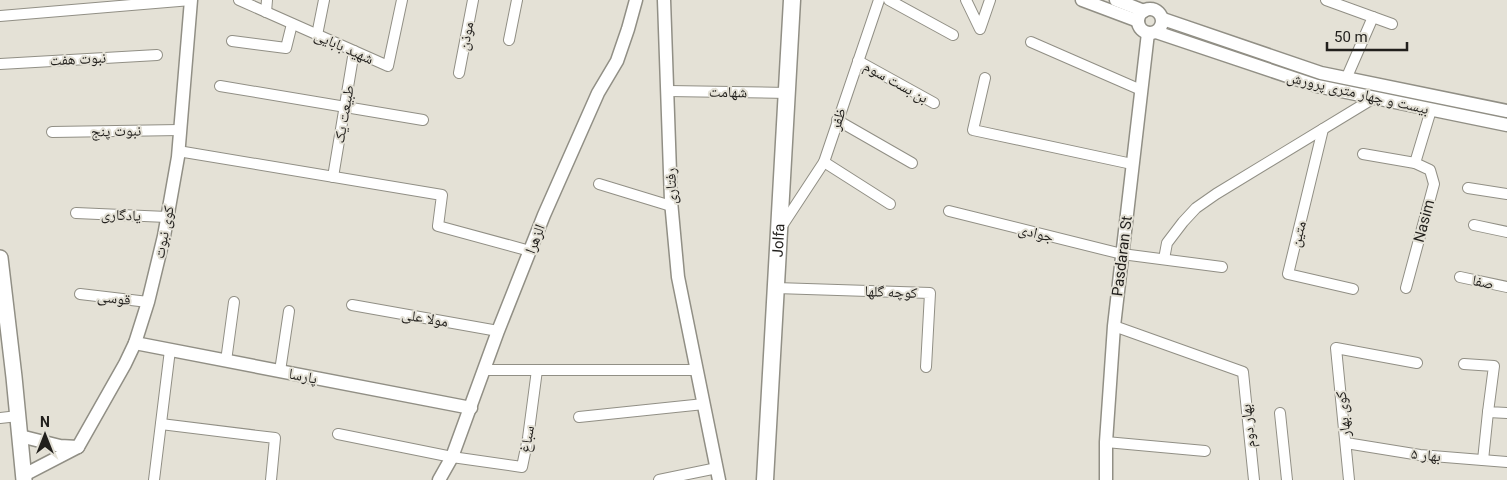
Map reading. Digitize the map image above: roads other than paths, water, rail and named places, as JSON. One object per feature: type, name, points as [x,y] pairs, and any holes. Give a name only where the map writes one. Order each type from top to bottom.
[{"type":"main road","name":"Jolfa","points":[[765,480],[792,0]]},
{"type":"main road","points":[[0,258],[5,347],[18,416],[24,478]]},
{"type":"street","points":[[0,16],[191,0]]},
{"type":"street","name":"کوی نبوت","points":[[78,447],[125,364],[135,343],[148,302],[167,217],[178,151],[191,0]]},
{"type":"street","name":"شهید بابایی","points":[[239,0],[388,66],[402,0]]},
{"type":"street","points":[[266,12],[267,0]]},
{"type":"street","points":[[317,35],[324,0]]},
{"type":"street","name":"موذن","points":[[459,73],[473,0]]},
{"type":"street","points":[[509,40],[517,0]]},
{"type":"street","name":"الزهرا","points":[[439,480],[452,457],[498,331],[530,251],[598,93],[617,60],[636,0]]},
{"type":"street","name":"رفتاری","points":[[664,0],[671,206],[678,277],[718,474]]},
{"type":"street","name":"ظفر","points":[[780,231],[824,162],[879,0]]},
{"type":"street","points":[[889,0],[953,35]]},
{"type":"street","points":[[966,0],[980,29],[990,0]]},
{"type":"street","points":[[1082,0],[1159,12],[1162,19]]},
{"type":"street","points":[[1116,0],[1146,10]]},
{"type":"street","points":[[1326,0],[1392,24]]},
{"type":"street","points":[[1146,10],[1141,29],[1152,32]]},
{"type":"street","points":[[1346,79],[1373,17]]},
{"type":"street","name":"Pasdaran St","points":[[1106,480],[1106,442],[1114,326],[1132,164],[1141,90],[1152,32],[1161,27],[1162,19]]},
{"type":"street","name":"بیست و چهار متری پرورش","points":[[1162,19],[1321,73],[1507,111]]},
{"type":"street","points":[[232,41],[286,48],[292,24]]},
{"type":"street","name":"بیست و چهار متری پرورش","points":[[1152,32],[1316,86],[1507,126]]},
{"type":"street","points":[[1031,42],[1141,90]]},
{"type":"street","name":"طبیعت یک","points":[[333,177],[354,52]]},
{"type":"street","name":"نبوت هفت","points":[[0,64],[157,55]]},
{"type":"street","name":"بن بست سوم","points":[[858,62],[934,103]]},
{"type":"street","points":[[984,78],[973,130],[1132,164]]},
{"type":"street","points":[[220,86],[423,120]]},
{"type":"street","name":"شهامت","points":[[668,92],[788,93]]},
{"type":"street","points":[[1164,259],[1167,243],[1196,208],[1374,98]]},
{"type":"street","points":[[1363,154],[1415,163],[1430,110]]},
{"type":"street","points":[[837,120],[912,164]]},
{"type":"street","name":"متین","points":[[1323,129],[1288,274],[1353,289]]},
{"type":"street","name":"نبوت پنج","points":[[52,132],[180,130]]},
{"type":"street","points":[[178,151],[442,195],[438,226],[530,251]]},
{"type":"street","points":[[824,162],[890,204]]},
{"type":"street","name":"Nasim","points":[[1406,288],[1434,184],[1430,170],[1415,163]]},
{"type":"street","points":[[599,184],[671,206]]},
{"type":"street","points":[[1468,188],[1507,194]]},
{"type":"street","name":"جوادی","points":[[949,211],[1122,254],[1222,267]]},
{"type":"street","name":"یادگاری","points":[[76,213],[167,217]]},
{"type":"street","points":[[1474,225],[1507,232]]},
{"type":"street","name":"صفا","points":[[1460,277],[1507,287]]},
{"type":"street","name":"کوچه گلها","points":[[776,288],[930,293],[926,368]]},
{"type":"street","name":"قوسی","points":[[80,294],[148,302]]},
{"type":"street","points":[[226,361],[234,302]]},
{"type":"street","name":"مولا علی","points":[[352,305],[498,331]]},
{"type":"street","points":[[280,371],[289,311]]},
{"type":"street","name":"بهار دوم","points":[[1114,326],[1242,372],[1254,480]]},
{"type":"street","name":"پارسا","points":[[135,343],[471,408]]},
{"type":"street","name":"کوی بهار","points":[[1349,480],[1336,348],[1417,363]]},
{"type":"street","points":[[154,480],[170,350]]},
{"type":"street","points":[[1464,364],[1494,366],[1483,460]]},
{"type":"street","points":[[484,370],[697,370]]},
{"type":"street","name":"سباغ","points":[[452,457],[522,467],[537,370]]},
{"type":"street","points":[[579,417],[704,404]]},
{"type":"street","points":[[1488,412],[1507,413]]},
{"type":"street","points":[[1280,413],[1287,480]]},
{"type":"street","points":[[0,418],[18,416]]},
{"type":"street","points":[[160,424],[275,438],[270,480]]},
{"type":"street","points":[[338,434],[452,457]]},
{"type":"street","points":[[20,436],[60,446],[78,447]]},
{"type":"street","points":[[1106,442],[1205,452]]},
{"type":"street","name":"بهار ۵","points":[[1346,443],[1420,455],[1507,462]]},
{"type":"street","points":[[24,478],[78,447]]},
{"type":"street","points":[[659,480],[718,474]]}]
